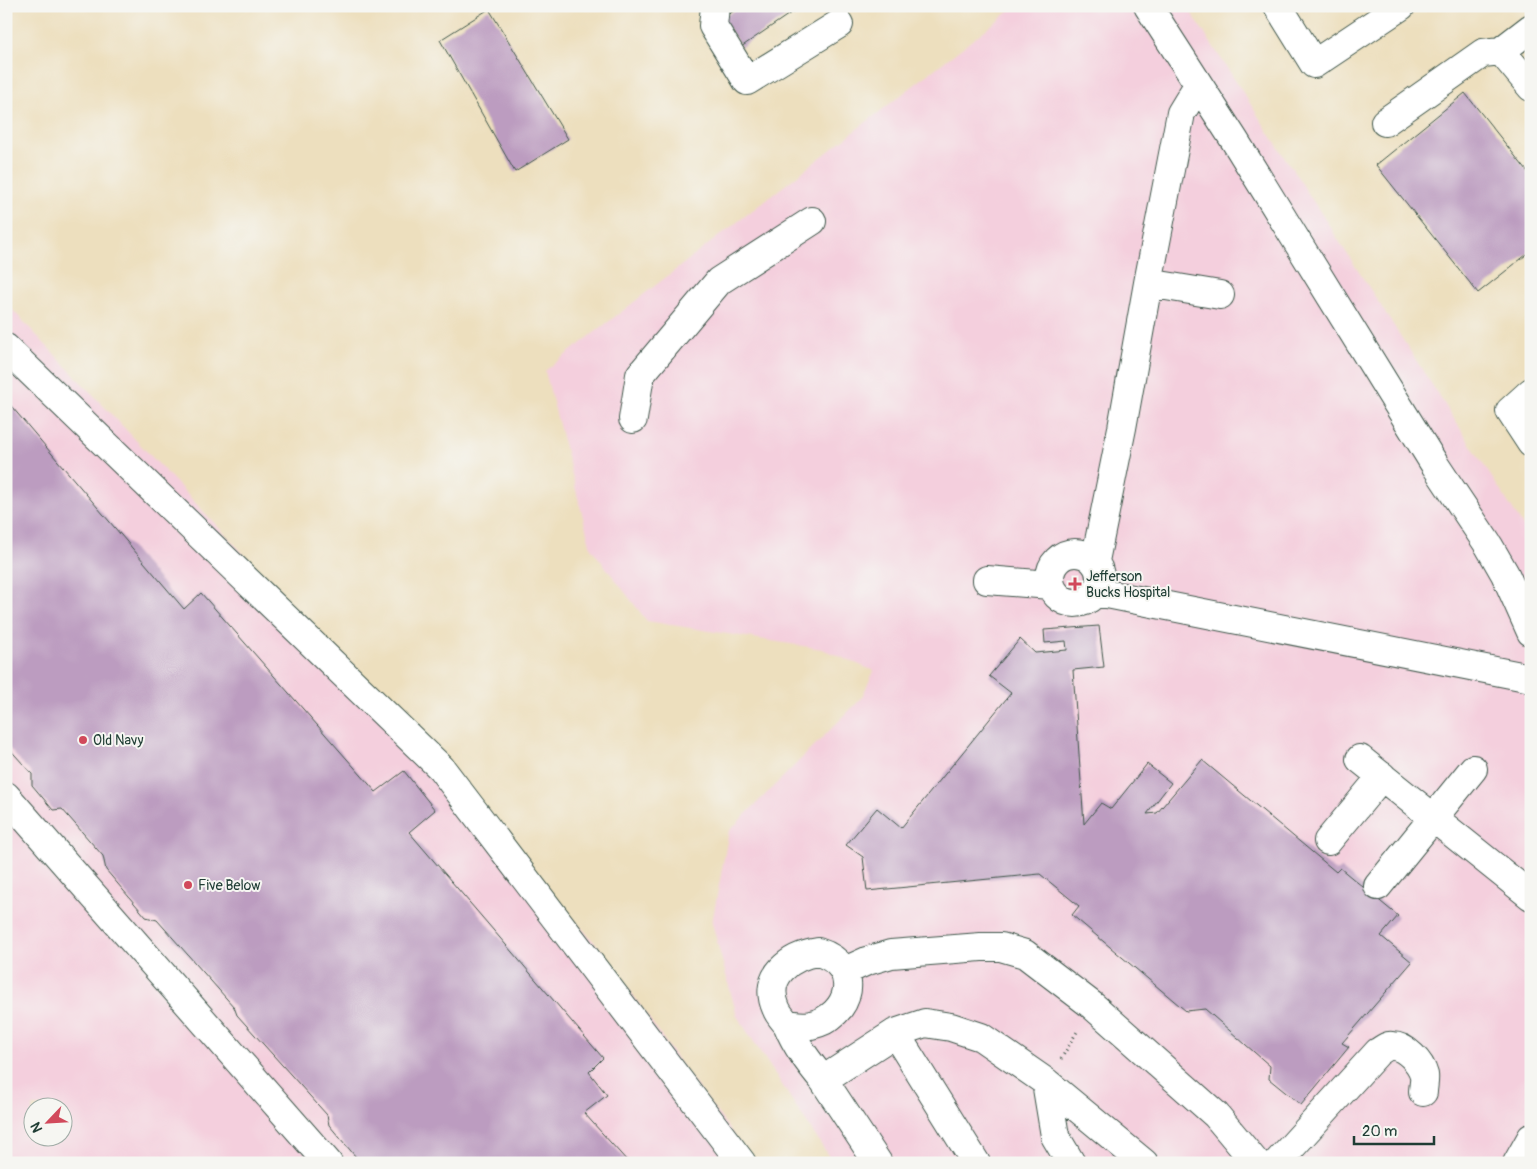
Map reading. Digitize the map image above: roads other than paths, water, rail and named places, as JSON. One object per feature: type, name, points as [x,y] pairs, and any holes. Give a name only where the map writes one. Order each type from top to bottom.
[{"type":"lane","points":[[715,6],[713,26],[747,81],[839,24]]},
{"type":"lane","points":[[1148,6],[1235,141],[1435,465],[1489,546],[1505,574],[1531,632]]},
{"type":"lane","points":[[1278,6],[1314,64],[1401,6]]},
{"type":"lane","points":[[1385,122],[1483,54],[1501,51],[1531,28]]},
{"type":"lane","points":[[1501,51],[1531,87]]},
{"type":"lane","points":[[1095,562],[1181,113],[1198,85]]},
{"type":"lane","points":[[633,419],[640,375],[719,282],[812,221]]},
{"type":"lane","points":[[1148,283],[1220,295]]},
{"type":"lane","points":[[6,348],[441,768],[742,1163]]},
{"type":"lane","points":[[1531,392],[1510,411],[1531,443]]},
{"type":"lane","points":[[1075,553],[1095,562],[1101,573],[1097,592],[1088,600],[1077,604],[1072,604],[1058,598],[1050,585],[1051,570],[1060,558],[1075,553]]},
{"type":"lane","points":[[987,580],[1050,585]]},
{"type":"lane","points":[[1097,592],[1531,678]]},
{"type":"lane","points":[[1360,759],[1531,896]]},
{"type":"lane","points":[[1378,886],[1473,769]]},
{"type":"lane","points":[[1328,841],[1382,776]]},
{"type":"lane","points":[[6,796],[328,1163]]},
{"type":"lane","points":[[845,971],[891,954],[981,947],[1001,947],[1025,954],[1093,1006],[1216,1115],[1256,1163]]},
{"type":"lane","points":[[787,1024],[810,1026],[822,1022],[833,1014],[844,1000],[848,989],[845,971],[834,958],[818,952],[798,957],[782,968],[774,980],[773,999],[776,1009],[787,1024],[798,1047],[824,1081],[878,1163]]},
{"type":"lane","points":[[824,1081],[895,1033],[925,1023],[952,1027],[981,1036],[1046,1082],[1144,1163]]},
{"type":"lane","points":[[895,1033],[976,1163]]},
{"type":"lane","points":[[1277,1163],[1378,1052],[1387,1047],[1394,1045],[1407,1052],[1417,1062],[1424,1076],[1422,1092]]},
{"type":"lane","points":[[1046,1082],[1055,1136],[1071,1163]]},
{"type":"lane","points":[[1517,1163],[1531,1138]]},
{"type":"place","name":"Jefferson Bucks Hospital","points":[[1075,584]]},
{"type":"place","name":"Old Navy","points":[[83,740]]},
{"type":"place","name":"Five Below","points":[[188,885]]}]
